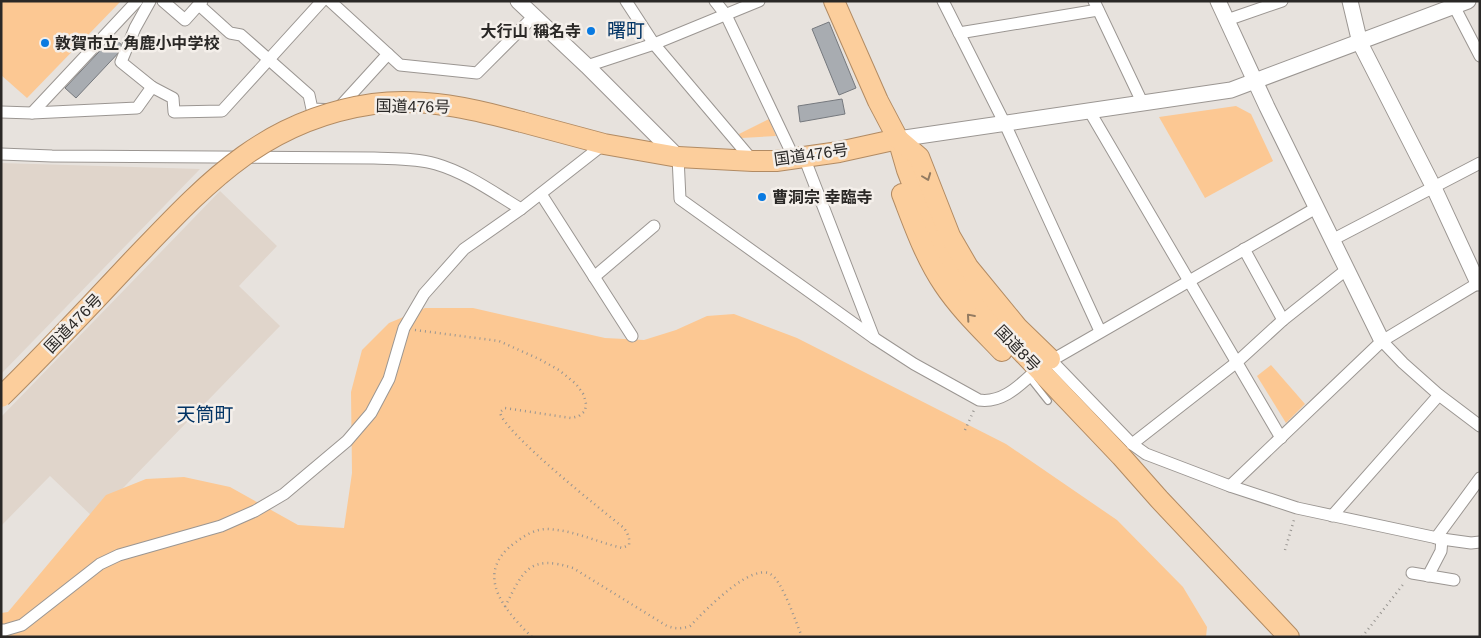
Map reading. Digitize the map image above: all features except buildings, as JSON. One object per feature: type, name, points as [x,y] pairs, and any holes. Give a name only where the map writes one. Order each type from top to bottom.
[{"type":"highway","name":"国道8号","points":[[834,1],[878,101],[898,139],[907,170],[921,206],[940,248],[957,278],[985,314],[1127,450],[1159,499],[1289,637]]},
{"type":"highway","name":"国道476号","points":[[1,397],[186,206],[228,167],[272,137],[295,125],[321,116],[374,104],[403,102],[448,105],[489,113],[604,144],[678,157],[776,161],[839,152],[898,139]]},
{"type":"highway","points":[[1030,376],[971,320],[939,277],[922,244],[896,180],[893,163],[898,139],[919,157],[950,236],[968,267],[1047,362]]},
{"type":"street","points":[[32,113],[137,1]]},
{"type":"street","points":[[150,1],[135,28],[121,62],[152,87],[173,98],[174,112],[222,111],[322,1]]},
{"type":"street","points":[[163,1],[185,20],[201,3],[230,34],[241,35],[309,95],[312,109],[337,110],[388,54]]},
{"type":"street","points":[[330,1],[400,65],[477,72],[534,16]]},
{"type":"street","points":[[518,1],[587,66],[678,157],[680,199],[874,338],[914,364],[979,400],[1000,398],[1030,376]]},
{"type":"street","points":[[626,1],[654,44],[753,160]]},
{"type":"street","points":[[715,1],[726,15],[799,158],[874,338]]},
{"type":"street","points":[[587,66],[654,44],[759,1]]},
{"type":"street","points":[[943,1],[1005,124],[1100,331]]},
{"type":"street","points":[[1218,1],[1316,208],[1382,341],[1438,395],[1478,421]]},
{"type":"street","points":[[1227,20],[1282,1]]},
{"type":"street","points":[[1230,486],[1382,341],[1479,283],[1434,188],[1360,43],[1350,1]]},
{"type":"street","points":[[898,139],[1230,90],[1283,69],[1360,43],[1459,3],[1480,56]]},
{"type":"street","points":[[959,33],[1096,6],[1142,102]]},
{"type":"street","points":[[1,112],[32,113],[136,108],[152,87]]},
{"type":"street","points":[[1090,112],[1281,438]]},
{"type":"street","points":[[1,630],[22,624],[100,564],[119,555],[221,526],[255,511],[284,494],[347,441],[371,413],[388,379],[404,328],[424,294],[464,250],[541,194],[604,144]]},
{"type":"street","points":[[1,154],[374,158],[415,161],[435,164],[458,172],[521,209]]},
{"type":"street","points":[[1332,240],[1480,163]]},
{"type":"street","points":[[541,194],[632,336]]},
{"type":"street","points":[[1316,208],[1047,362],[1127,450],[1146,454],[1230,486],[1297,508],[1439,538],[1480,542]]},
{"type":"street","points":[[594,277],[654,226]]},
{"type":"street","points":[[1244,249],[1283,320]]},
{"type":"street","points":[[1127,450],[1237,362],[1283,320],[1346,270]]},
{"type":"street","points":[[1332,516],[1438,395]]},
{"type":"street","points":[[1428,576],[1441,551],[1439,538],[1480,478]]},
{"type":"street","points":[[1412,572],[1454,580]]},
{"type":"lane","points":[[1030,376],[1048,401]]},
{"type":"path","points":[[404,328],[499,342],[539,359],[559,370],[576,384],[584,395],[585,411],[579,416],[572,418],[506,408],[500,412],[500,416],[507,426],[553,469],[624,528],[629,536],[629,546],[622,548],[573,533],[546,529],[526,534],[504,551],[496,563],[495,589],[505,608],[532,637]]},
{"type":"path","points":[[965,430],[979,400]]},
{"type":"path","points":[[1285,550],[1297,508]]},
{"type":"path","points":[[505,608],[516,584],[529,569],[542,562],[556,563],[573,568],[667,626],[675,629],[690,626],[736,584],[752,575],[764,572],[770,573],[778,583],[802,637]]},
{"type":"path","points":[[1362,637],[1412,572]]},
{"type":"shaded area","name":"敦賀市立 角鹿小中学校","points":[[1,1],[121,1],[27,98],[1,75]]},
{"type":"shaded area","points":[[1236,106],[1251,114],[1273,161],[1205,198],[1159,117]]},
{"type":"shaded area","points":[[769,119],[776,136],[741,138],[739,134]]},
{"type":"shaded area","points":[[1,163],[200,169],[1,374]]},
{"type":"shaded area","points":[[220,191],[277,246],[239,286],[280,326],[94,518],[50,476],[1,526],[1,417]]},
{"type":"shaded area","points":[[425,308],[473,308],[605,338],[644,340],[676,330],[707,316],[734,314],[797,338],[1006,444],[1117,520],[1183,587],[1207,627],[1206,637],[1,637],[1,613],[8,612],[106,495],[146,479],[184,477],[230,487],[298,525],[344,528],[352,473],[351,392],[362,350],[389,323]]},
{"type":"shaded area","points":[[1271,365],[1305,404],[1286,423],[1257,376]]},
{"type":"place","name":"大行山 稱名寺","points":[[591,31]]},
{"type":"place","name":"敦賀市立 角鹿小中学校","points":[[45,43]]},
{"type":"place","name":"曹洞宗 幸臨寺","points":[[762,197]]},
{"type":"district","name":"曙町","points":[[626,30]]},
{"type":"district","name":"天筒町","points":[[205,414]]}]
